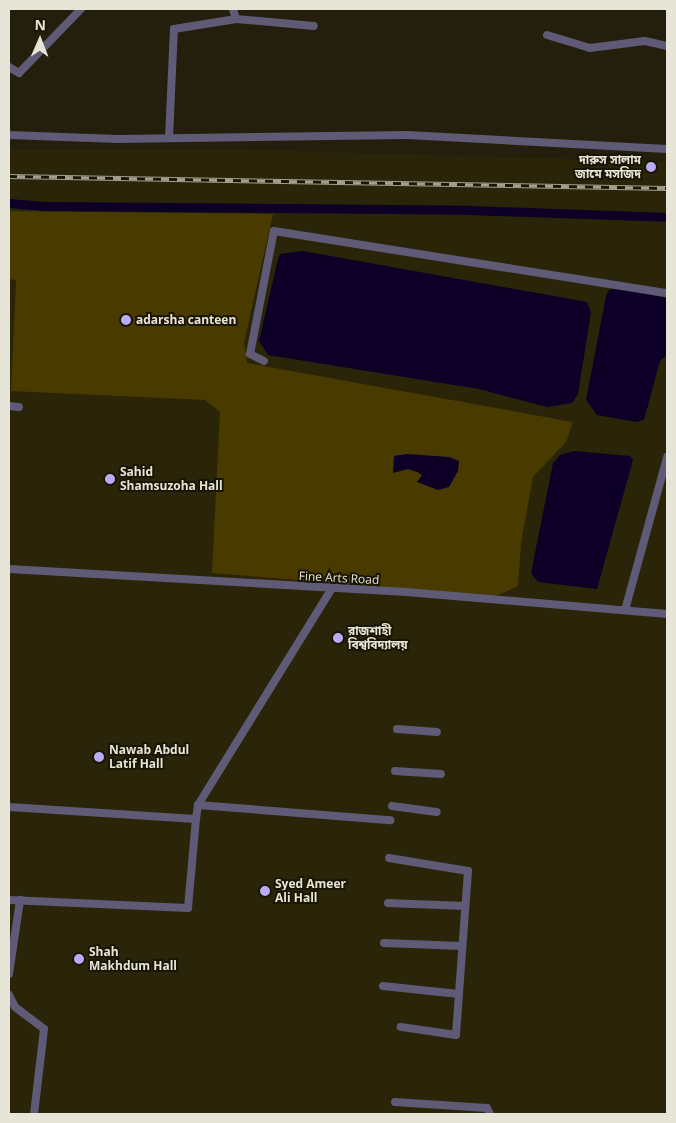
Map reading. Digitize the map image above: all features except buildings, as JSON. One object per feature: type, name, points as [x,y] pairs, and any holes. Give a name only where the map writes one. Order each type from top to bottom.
[{"type":"street","points":[[9,67],[19,73],[81,9]]},
{"type":"street","points":[[233,9],[236,19]]},
{"type":"street","points":[[169,138],[174,29],[236,19],[314,26]]},
{"type":"street","points":[[547,35],[590,48],[645,40],[667,46]]},
{"type":"street","points":[[9,135],[169,138],[407,135],[667,149]]},
{"type":"street","points":[[264,361],[250,354],[274,231],[667,293]]},
{"type":"street","points":[[9,406],[19,407]]},
{"type":"street","points":[[625,610],[667,457]]},
{"type":"street","name":"Fine Arts Road","points":[[9,570],[332,588],[667,614]]},
{"type":"street","points":[[9,900],[188,908],[198,805],[332,588]]},
{"type":"street","points":[[397,729],[437,732]]},
{"type":"street","points":[[395,771],[441,774]]},
{"type":"street","points":[[198,805],[390,820]]},
{"type":"street","points":[[392,806],[437,812]]},
{"type":"street","points":[[9,807],[196,820]]},
{"type":"street","points":[[389,858],[468,871],[456,1035],[401,1028]]},
{"type":"street","points":[[9,974],[20,900]]},
{"type":"street","points":[[388,903],[465,906]]},
{"type":"street","points":[[384,943],[462,946]]},
{"type":"street","points":[[383,986],[459,994]]},
{"type":"street","points":[[9,995],[15,1008],[44,1029],[34,1114]]},
{"type":"street","points":[[396,1102],[487,1108],[490,1114]]},
{"type":"shaded area","name":"রাজশাহী বিশ্ববিদ্যালয়","points":[[9,149],[232,149],[667,162],[667,1114],[9,1114]]},
{"type":"shaded area","points":[[9,211],[273,214],[244,343],[247,363],[573,422],[566,442],[533,477],[521,543],[518,586],[496,596],[212,573],[220,412],[205,400],[11,391],[16,280],[9,279]]},
{"type":"shaded area","points":[[303,251],[587,302],[591,312],[578,394],[572,403],[547,407],[479,389],[268,355],[259,341],[280,254]]},
{"type":"shaded area","points":[[617,288],[667,298],[667,355],[660,361],[644,420],[637,422],[597,415],[586,400],[606,296],[609,290]]},
{"type":"shaded area","points":[[574,451],[630,456],[633,460],[597,589],[538,582],[531,573],[553,463],[560,455]]},
{"type":"shaded area","points":[[407,454],[449,457],[459,461],[458,471],[449,487],[438,490],[417,482],[422,475],[417,472],[408,469],[393,473],[394,456]]},
{"type":"waterway","points":[[9,203],[44,206],[470,210],[667,217]]},
{"type":"railway","points":[[9,176],[667,188]]},
{"type":"place","name":"দারুস সালাম জামে মসজিদ","points":[[651,167]]},
{"type":"place","name":"adarsha canteen","points":[[126,320]]},
{"type":"place","name":"Sahid Shamsuzoha Hall","points":[[110,479]]},
{"type":"place","name":"রাজশাহী বিশ্ববিদ্যালয়","points":[[338,638]]},
{"type":"place","name":"Nawab Abdul Latif Hall","points":[[99,757]]},
{"type":"place","name":"Syed Ameer Ali Hall","points":[[265,891]]},
{"type":"place","name":"Shah Makhdum Hall","points":[[79,959]]}]
